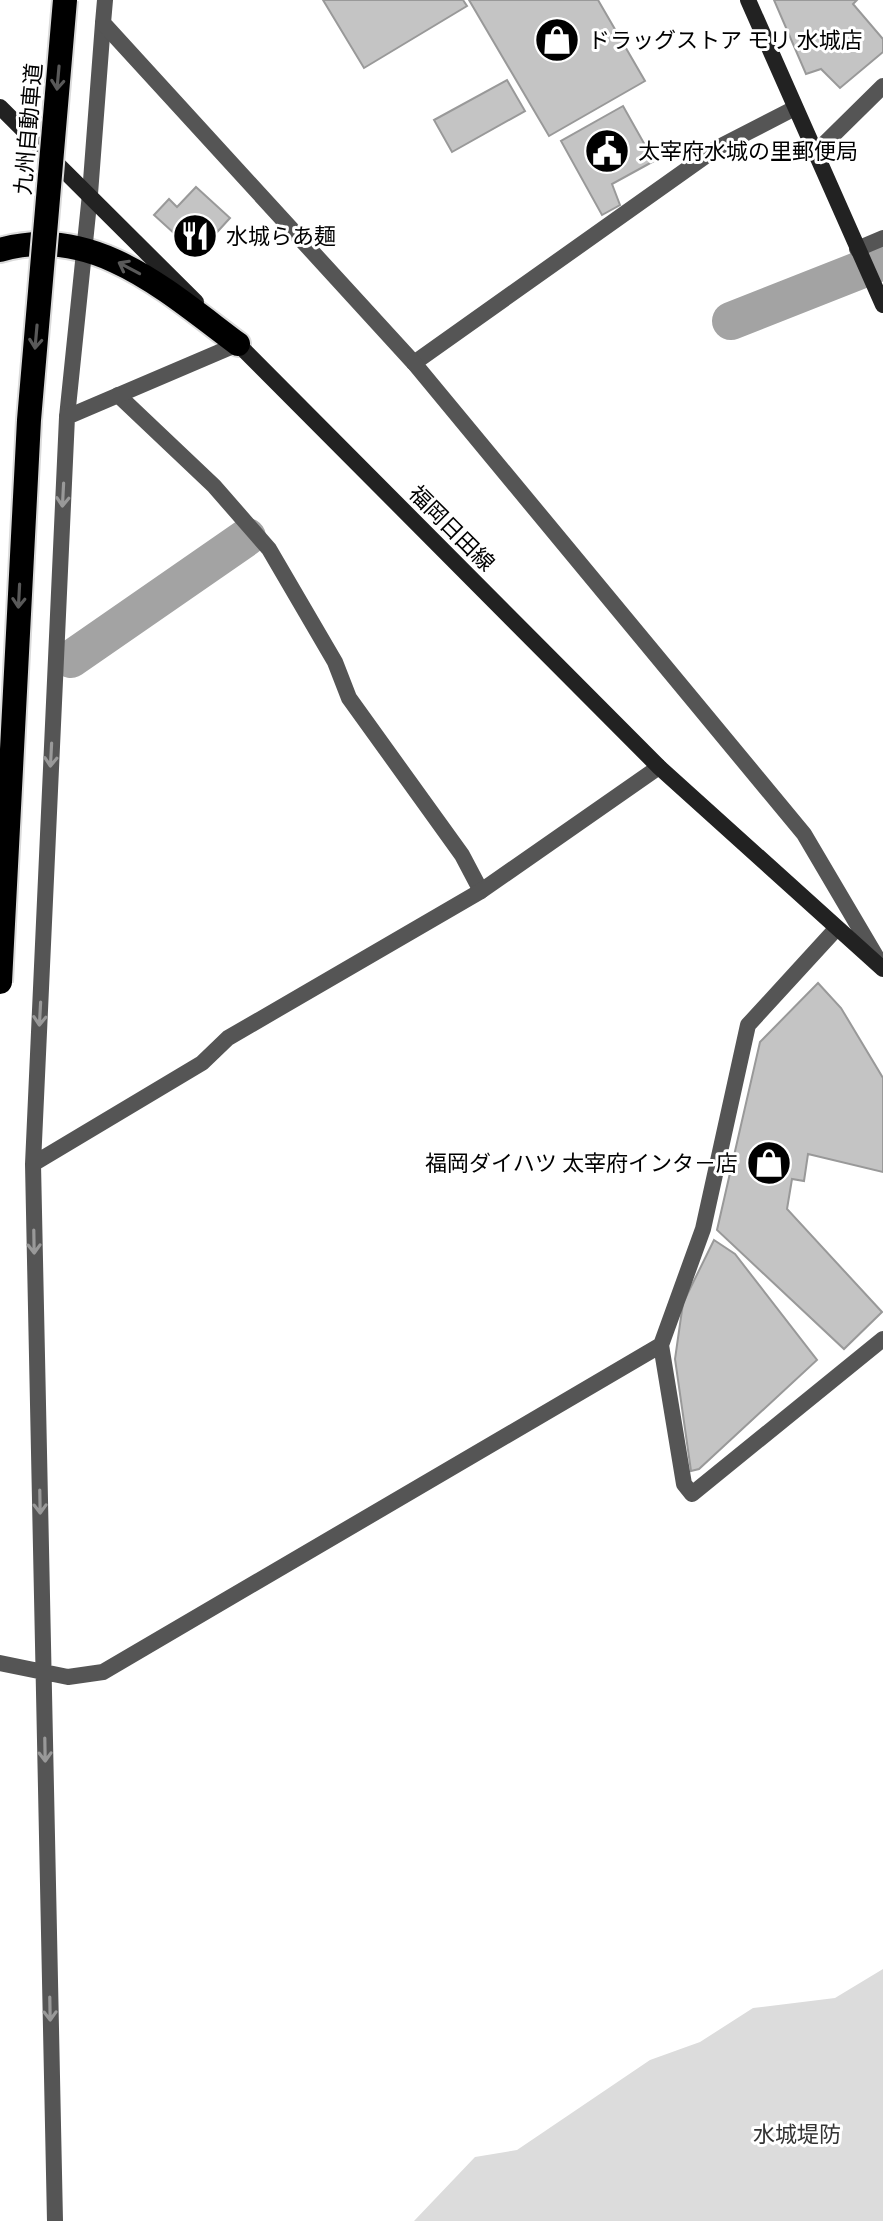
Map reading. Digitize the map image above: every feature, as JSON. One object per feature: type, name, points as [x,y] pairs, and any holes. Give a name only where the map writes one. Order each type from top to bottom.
[{"type":"highway","name":"九州自動車道","points":[[0,982],[29,420],[65,0]]},
{"type":"highway","points":[[0,250],[54,243],[84,248],[155,282],[238,344]]},
{"type":"main road","points":[[748,0],[883,304]]},
{"type":"main road","name":"福岡日田線","points":[[0,107],[659,767],[883,969]]},
{"type":"street","points":[[55,2221],[33,1164],[67,417],[90,194],[105,0]]},
{"type":"street","points":[[103,23],[414,363],[804,834],[883,969]]},
{"type":"street","points":[[815,153],[883,86]]},
{"type":"street","points":[[414,363],[717,148],[795,108]]},
{"type":"street","points":[[860,253],[883,238]]},
{"type":"street","points":[[67,417],[238,344]]},
{"type":"street","points":[[118,395],[214,486],[269,549],[335,662],[349,698],[462,855],[481,891]]},
{"type":"street","points":[[33,1164],[202,1063],[228,1038],[481,891],[659,767]]},
{"type":"street","points":[[836,929],[748,1025],[703,1229],[661,1345],[684,1484],[692,1494],[883,1339]]},
{"type":"street","points":[[0,1663],[68,1677],[103,1672],[661,1345]]},
{"type":"green space","name":"水城堤防","points":[[883,1969],[883,2221],[414,2221],[475,2157],[517,2150],[650,2060],[700,2042],[753,2008],[835,1998]]},
{"type":"building","points":[[323,0],[463,0],[467,6],[364,68]]},
{"type":"building","name":"ドラッグストア モリ 水城店","points":[[469,0],[598,0],[645,81],[549,136]]},
{"type":"building","points":[[774,0],[857,0],[853,4],[883,39],[883,52],[840,88],[821,69],[806,74]]},
{"type":"building","points":[[507,80],[525,111],[452,152],[434,120]]},
{"type":"building","name":"太宰府水城の里郵便局","points":[[623,106],[654,161],[612,184],[620,205],[602,215],[561,141]]},
{"type":"building","name":"水城らあ麺","points":[[196,187],[230,218],[197,254],[154,215],[169,199],[177,207]]},
{"type":"building","name":"福岡ダイハツ 太宰府インタ－店","points":[[818,983],[841,1008],[883,1078],[883,1172],[808,1154],[804,1181],[792,1179],[787,1209],[882,1312],[844,1349],[717,1230],[760,1042]]},
{"type":"building","points":[[714,1240],[735,1254],[817,1360],[699,1469],[691,1471],[675,1359],[683,1303]]},
{"type":"waterway","points":[[731,321],[883,261]]},
{"type":"waterway","points":[[71,659],[247,537]]},
{"type":"place","name":"ドラッグストア モリ 水城店","points":[[557,40]]},
{"type":"place","name":"太宰府水城の里郵便局","points":[[607,151]]},
{"type":"place","name":"水城らあ麺","points":[[195,236]]},
{"type":"place","name":"福岡ダイハツ 太宰府インタ－店","points":[[769,1163]]}]
